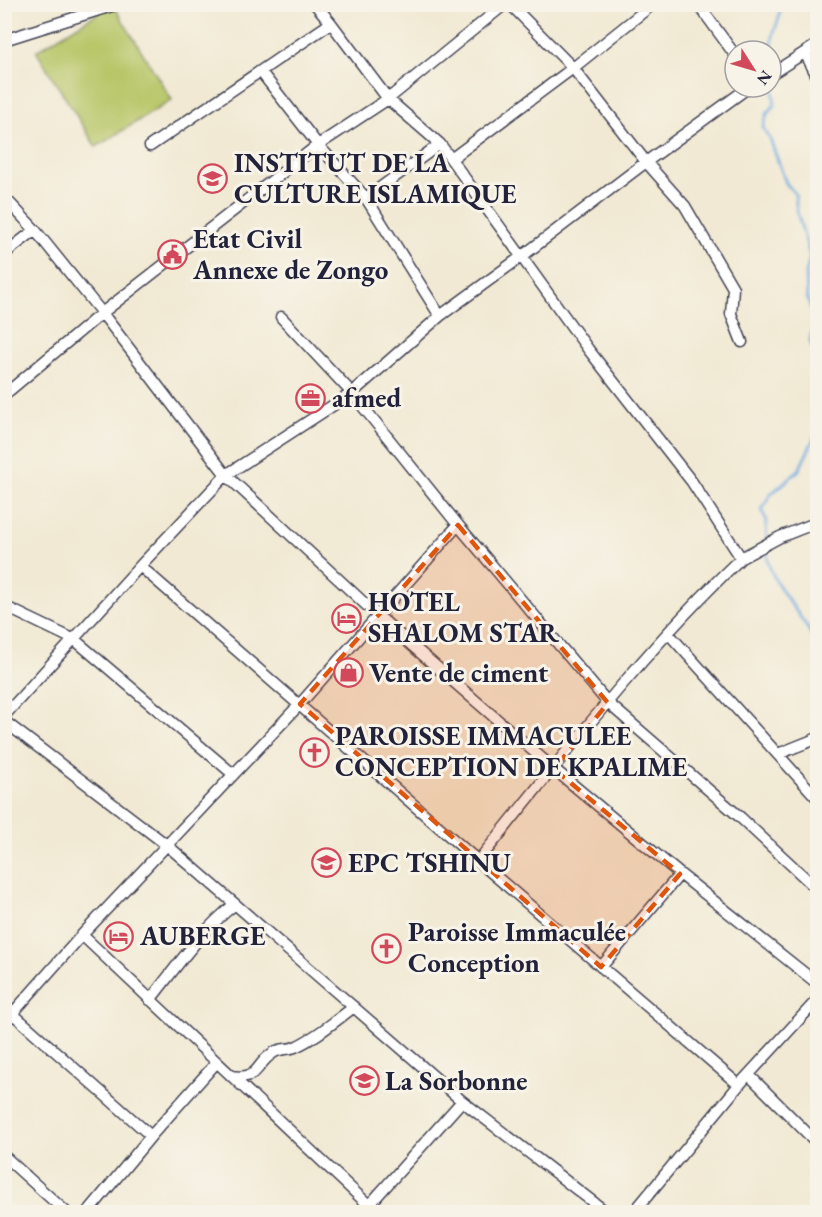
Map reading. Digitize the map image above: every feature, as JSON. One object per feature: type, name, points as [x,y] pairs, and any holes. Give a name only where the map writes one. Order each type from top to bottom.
[{"type":"street","points":[[315,4],[388,99],[440,144],[588,349],[692,482],[741,558]]},
{"type":"street","points":[[4,395],[102,313],[318,145],[388,99],[505,4]]},
{"type":"street","points":[[510,4],[573,68],[646,162],[684,206],[733,288],[731,314],[742,342]]},
{"type":"street","points":[[451,159],[573,68],[653,4]]},
{"type":"street","points":[[698,4],[723,39]]},
{"type":"street","points":[[4,40],[111,6]]},
{"type":"street","points":[[150,146],[331,23]]},
{"type":"street","points":[[783,67],[818,44]]},
{"type":"street","points":[[805,53],[818,78]]},
{"type":"street","points":[[261,72],[318,145],[366,198],[440,316]]},
{"type":"street","points":[[4,716],[226,475],[352,393],[440,316],[733,99]]},
{"type":"street","points":[[366,198],[440,144]]},
{"type":"street","points":[[4,197],[35,230],[102,313],[226,475],[377,615],[554,768],[680,874],[818,984]]},
{"type":"street","points":[[4,254],[35,230]]},
{"type":"street","points":[[281,316],[352,393],[458,525],[608,703],[741,818],[818,890]]},
{"type":"street","points":[[477,861],[702,594],[741,558],[780,537],[818,522]]},
{"type":"street","points":[[4,1023],[82,935],[300,704],[458,525]]},
{"type":"street","points":[[140,566],[477,861],[739,1085]]},
{"type":"street","points":[[4,606],[75,640],[233,774]]},
{"type":"street","points":[[668,633],[818,799]]},
{"type":"street","points":[[4,721],[168,846],[462,1101],[606,1212]]},
{"type":"street","points":[[778,754],[818,738]]},
{"type":"street","points":[[601,967],[680,874]]},
{"type":"street","points":[[150,1000],[181,958],[211,924],[235,904]]},
{"type":"street","points":[[82,935],[370,1210],[462,1101]]},
{"type":"street","points":[[634,1212],[739,1085],[818,999]]},
{"type":"street","points":[[4,1006],[151,1136]]},
{"type":"street","points":[[231,1076],[247,1077],[275,1051],[292,1049],[311,1039],[354,1007]]},
{"type":"street","points":[[88,1212],[217,1062]]},
{"type":"street","points":[[749,1075],[818,1144]]},
{"type":"street","points":[[4,1156],[66,1212]]},
{"type":"highlighted area","points":[[458,525],[608,703],[554,769],[680,874],[601,967],[300,704]]},
{"type":"green space","points":[[111,5],[172,100],[96,147],[36,51]]},
{"type":"waterway","points":[[773,39],[781,4]]},
{"type":"waterway","points":[[774,99],[775,104],[767,114],[763,128],[770,139],[786,183],[795,194],[797,212],[810,256],[806,274],[807,298],[815,320],[810,341],[818,361]]},
{"type":"waterway","points":[[767,542],[766,520],[762,510],[770,495],[799,470],[818,430]]},
{"type":"waterway","points":[[767,548],[772,574],[806,625],[818,650]]},
{"type":"place","name":"INSTITUT DE LA CULTURE ISLAMIQUE","points":[[213,179]]},
{"type":"place","name":"Etat Civil Annexe de Zongo","points":[[172,255]]},
{"type":"place","name":"afmed","points":[[311,398]]},
{"type":"place","name":"HOTEL SHALOM STAR","points":[[347,618]]},
{"type":"place","name":"Vente de ciment","points":[[348,673]]},
{"type":"place","name":"PAROISSE IMMACULEE CONCEPTION DE KPALIME","points":[[314,752]]},
{"type":"place","name":"EPC TSHINU","points":[[327,863]]},
{"type":"place","name":"AUBERGE","points":[[119,936]]},
{"type":"place","name":"Paroisse Immaculée Conception","points":[[387,948]]},
{"type":"place","name":"La Sorbonne","points":[[364,1081]]}]
